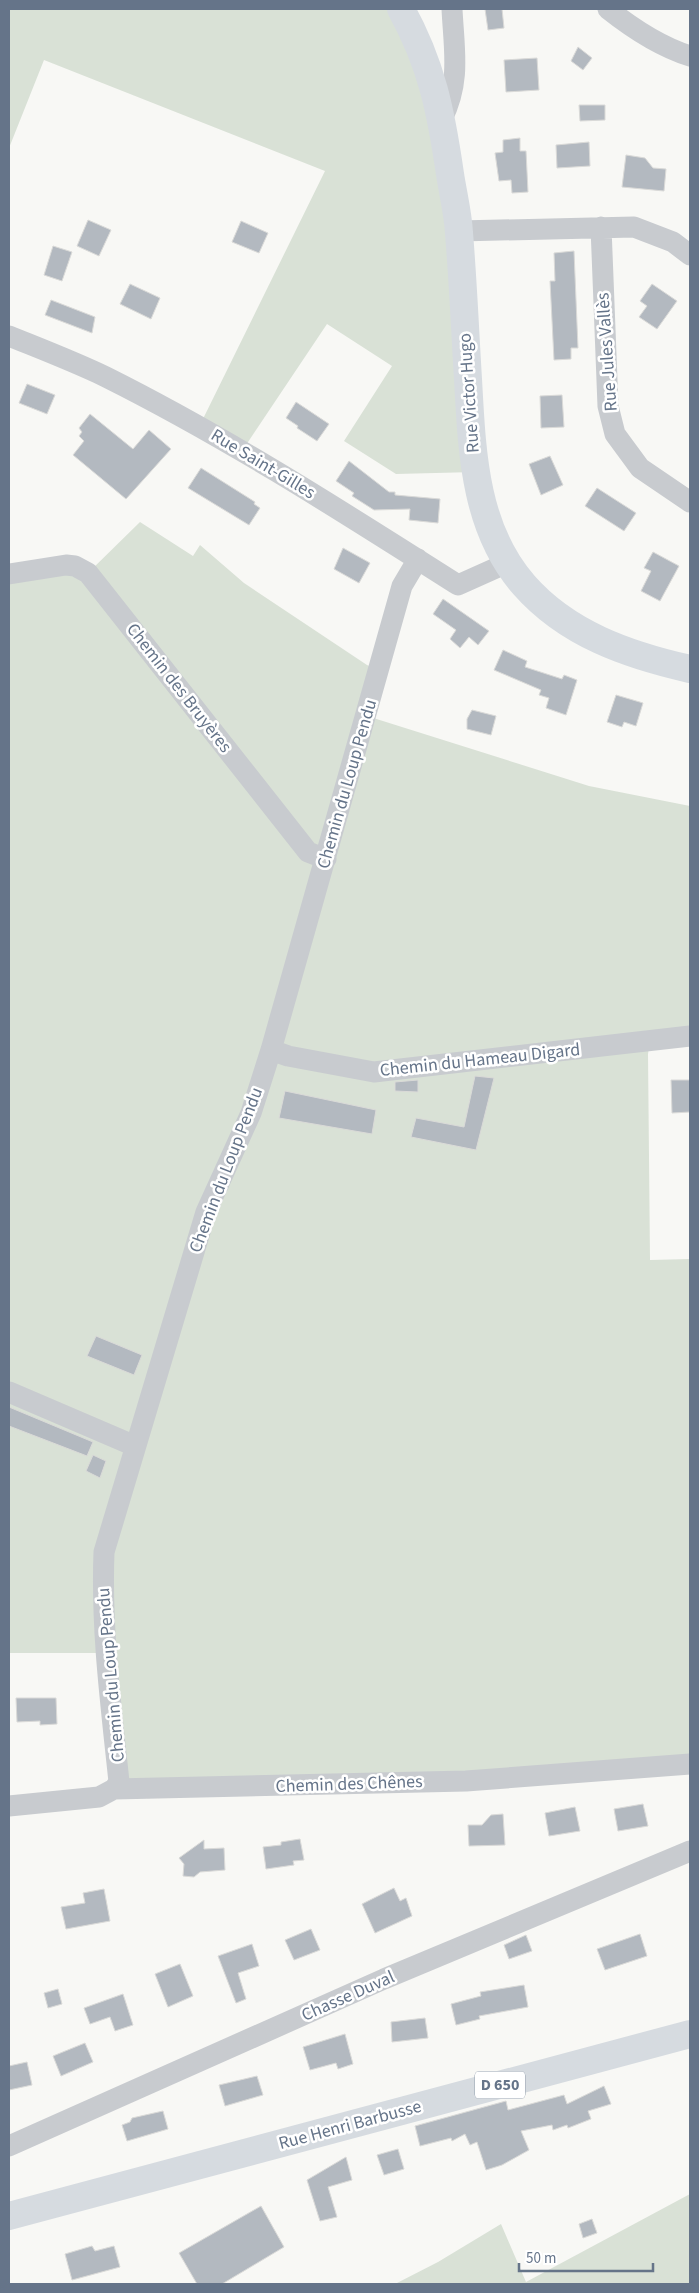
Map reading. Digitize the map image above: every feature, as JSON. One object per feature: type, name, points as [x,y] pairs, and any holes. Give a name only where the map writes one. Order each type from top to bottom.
[{"type":"main road","name":"Rue Victor Hugo","points":[[400,9],[430,71],[442,119],[459,231],[475,472],[488,523],[521,582],[540,601],[568,623],[603,642],[652,660],[690,669]]},
{"type":"main road","name":"Rue Henri Barbusse","points":[[9,2216],[690,2034]]},
{"type":"street","points":[[442,119],[451,100],[455,81],[452,9]]},
{"type":"street","points":[[608,9],[637,30],[662,44],[690,56]]},
{"type":"street","name":"Rue Jules Vallès","points":[[601,227],[608,406],[616,434],[640,468],[690,502]]},
{"type":"street","points":[[459,231],[634,227],[672,242],[690,255]]},
{"type":"street","name":"Rue Saint-Gilles","points":[[9,336],[104,376],[159,405],[258,460],[458,585],[496,568],[507,560]]},
{"type":"street","name":"Chemin du Loup Pendu","points":[[114,1790],[119,1782],[105,1653],[102,1602],[104,1552],[206,1212],[251,1113],[271,1050],[402,586],[418,559]]},
{"type":"street","name":"Chemin des Bruyères","points":[[9,574],[66,565],[74,566],[88,573],[308,852],[326,859]]},
{"type":"street","name":"Chemin du Hameau Digard","points":[[271,1050],[288,1056],[374,1072],[690,1036]]},
{"type":"street","points":[[9,1392],[135,1446]]},
{"type":"street","name":"Chemin des Chênes","points":[[9,1806],[99,1797],[114,1790],[466,1781],[690,1764]]},
{"type":"street","name":"Chasse Duval","points":[[9,2146],[384,1979],[690,1850]]},
{"type":"shaded area","points":[[9,9],[401,9],[430,71],[475,472],[396,474],[344,441],[392,366],[327,324],[242,451],[199,427],[325,171],[44,60],[9,148]]},
{"type":"shaded area","points":[[140,522],[193,556],[200,545],[244,583],[367,665],[379,670],[367,716],[589,786],[690,806],[690,1036],[650,1041],[648,1054],[650,1260],[690,1259],[690,1764],[114,1789],[105,1653],[9,1653],[9,574],[88,573]]},
{"type":"shaded area","points":[[690,2194],[690,2284],[395,2284],[438,2262],[501,2224],[526,2282]]},
{"type":"building","points":[[485,9],[502,9],[504,28],[488,30]]},
{"type":"building","points":[[578,47],[592,58],[583,70],[571,61]]},
{"type":"building","points":[[537,58],[539,90],[506,92],[504,60]]},
{"type":"building","points":[[579,105],[605,105],[605,120],[580,121]]},
{"type":"building","points":[[520,138],[520,151],[526,151],[528,192],[512,193],[511,180],[499,181],[495,153],[503,152],[503,140]]},
{"type":"building","points":[[589,142],[590,166],[557,168],[556,145]]},
{"type":"building","points":[[626,155],[645,158],[653,168],[666,169],[664,191],[622,187]]},
{"type":"building","points":[[88,220],[111,230],[99,256],[77,246]]},
{"type":"building","points":[[241,221],[268,233],[259,253],[232,242]]},
{"type":"building","points":[[53,246],[72,252],[62,281],[44,275]]},
{"type":"building","points":[[574,251],[578,348],[571,348],[571,359],[554,360],[550,281],[555,281],[554,253]]},
{"type":"building","points":[[130,284],[160,298],[151,319],[120,304]]},
{"type":"building","points":[[652,284],[677,301],[657,329],[639,317],[647,306],[640,301]]},
{"type":"building","points":[[51,300],[95,317],[92,333],[45,315]]},
{"type":"building","points":[[27,384],[55,395],[47,414],[19,403]]},
{"type":"building","points":[[562,395],[564,427],[541,428],[540,396]]},
{"type":"building","points":[[296,402],[329,424],[317,441],[286,418]]},
{"type":"building","points":[[90,414],[133,449],[149,430],[171,449],[126,499],[73,455],[84,441],[79,436],[82,432],[79,428]]},
{"type":"building","points":[[550,456],[563,485],[541,495],[529,464]]},
{"type":"building","points":[[349,461],[389,492],[395,492],[395,495],[440,499],[438,523],[409,520],[410,509],[374,510],[352,496],[354,493],[336,481]]},
{"type":"building","points":[[201,468],[255,502],[254,504],[260,508],[249,525],[188,488]]},
{"type":"building","points":[[597,488],[636,513],[624,531],[585,506]]},
{"type":"building","points":[[343,548],[370,563],[359,583],[334,569]]},
{"type":"building","points":[[653,552],[679,566],[660,601],[641,591],[651,571],[644,568]]},
{"type":"building","points":[[443,599],[489,631],[478,645],[469,637],[460,648],[450,639],[456,630],[433,614]]},
{"type":"building","points":[[503,650],[527,661],[525,667],[562,679],[564,675],[577,680],[566,715],[546,708],[549,698],[539,695],[541,690],[494,670]]},
{"type":"building","points":[[616,695],[643,703],[636,726],[624,722],[622,727],[607,722]]},
{"type":"building","points":[[472,710],[496,716],[491,735],[467,729],[467,719]]},
{"type":"building","points":[[475,1076],[494,1078],[476,1150],[411,1137],[416,1118],[464,1127]]},
{"type":"building","points":[[418,1080],[418,1092],[395,1091],[395,1082]]},
{"type":"building","points":[[671,1080],[690,1080],[690,1112],[672,1113]]},
{"type":"building","points":[[285,1091],[376,1110],[372,1134],[279,1118]]},
{"type":"building","points":[[96,1336],[142,1355],[134,1375],[87,1356]]},
{"type":"building","points":[[9,1407],[93,1442],[87,1456],[9,1426]]},
{"type":"building","points":[[93,1455],[106,1461],[100,1478],[86,1471]]},
{"type":"building","points":[[16,1698],[56,1698],[57,1724],[40,1725],[40,1721],[17,1722]]},
{"type":"building","points":[[643,1804],[648,1826],[618,1831],[614,1809]]},
{"type":"building","points":[[575,1807],[580,1831],[549,1836],[545,1813]]},
{"type":"building","points":[[503,1814],[505,1845],[469,1846],[468,1825],[482,1825],[491,1815]]},
{"type":"building","points":[[300,1839],[304,1860],[293,1861],[294,1865],[266,1869],[263,1847],[281,1845],[281,1842]]},
{"type":"building","points":[[204,1840],[204,1849],[224,1848],[225,1870],[200,1872],[194,1877],[183,1876],[184,1864],[179,1858]]},
{"type":"building","points":[[394,1888],[400,1901],[406,1898],[412,1916],[375,1933],[362,1904]]},
{"type":"building","points":[[104,1889],[110,1921],[66,1929],[61,1907],[85,1903],[83,1893]]},
{"type":"building","points":[[311,1929],[320,1950],[294,1960],[285,1940]]},
{"type":"building","points":[[640,1934],[647,1956],[605,1970],[597,1949]]},
{"type":"building","points":[[526,1935],[532,1951],[509,1959],[504,1945]]},
{"type":"building","points":[[252,1944],[259,1966],[238,1973],[246,1999],[236,2003],[218,1956]]},
{"type":"building","points":[[180,1964],[193,1996],[168,2007],[155,1974]]},
{"type":"building","points":[[524,1985],[528,2007],[479,2016],[480,2019],[456,2025],[451,2004],[481,1996],[480,1992]]},
{"type":"building","points":[[58,1989],[62,2004],[48,2008],[44,1993]]},
{"type":"building","points":[[123,1994],[133,2025],[115,2031],[110,2017],[90,2024],[84,2008]]},
{"type":"building","points":[[425,2018],[428,2038],[392,2042],[391,2022]]},
{"type":"building","points":[[345,2034],[353,2064],[338,2069],[336,2063],[310,2070],[303,2047]]},
{"type":"building","points":[[85,2043],[93,2062],[61,2076],[53,2056]]},
{"type":"building","points":[[27,2062],[32,2085],[9,2090],[9,2066]]},
{"type":"building","points":[[257,2076],[263,2095],[225,2106],[219,2085]]},
{"type":"building","points":[[604,2086],[611,2104],[588,2111],[591,2119],[568,2128],[567,2125],[553,2130],[552,2125],[521,2131],[529,2150],[502,2165],[486,2170],[477,2142],[470,2145],[465,2134],[452,2141],[451,2138],[420,2146],[415,2126],[506,2101],[508,2110],[564,2095],[567,2104]]},
{"type":"building","points":[[163,2111],[168,2129],[127,2141],[122,2125],[130,2122],[132,2118]]},
{"type":"building","points":[[398,2149],[404,2169],[384,2175],[377,2155]]},
{"type":"building","points":[[346,2157],[352,2180],[328,2187],[337,2217],[320,2221],[307,2180]]},
{"type":"building","points":[[261,2206],[284,2247],[222,2284],[197,2284],[179,2253]]},
{"type":"building","points":[[592,2219],[597,2233],[583,2238],[579,2224]]},
{"type":"building","points":[[92,2246],[95,2251],[114,2246],[120,2267],[72,2280],[65,2254]]}]
